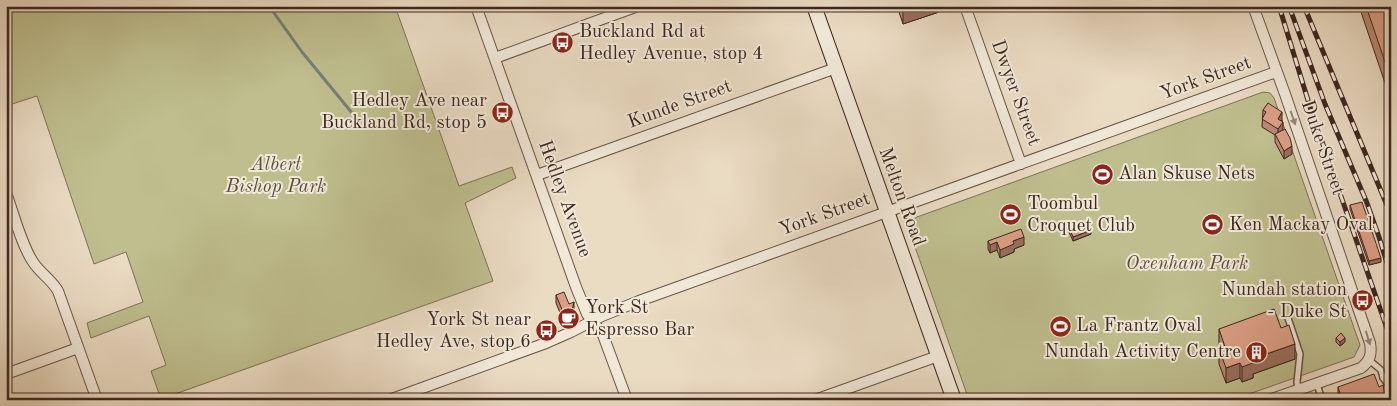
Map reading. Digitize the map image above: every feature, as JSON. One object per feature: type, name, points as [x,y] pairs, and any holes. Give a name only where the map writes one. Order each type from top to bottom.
[{"type":"street","name":"Hedley Avenue","points":[[476,6],[576,287],[587,314],[603,335],[627,400]]},
{"type":"street","points":[[495,58],[638,6]]},
{"type":"street","name":"Melton Road","points":[[814,6],[954,400]]},
{"type":"street","name":"Dwyer Street","points":[[965,6],[1021,164]]},
{"type":"street","name":"Duke Street","points":[[1253,6],[1370,343],[1369,360]]},
{"type":"street","name":"Kunde Street","points":[[537,175],[836,68]]},
{"type":"street","name":"York Street","points":[[389,400],[546,343],[639,301],[1276,72]]},
{"type":"street","points":[[6,193],[29,256],[41,272],[55,285],[97,400]]},
{"type":"street","points":[[6,374],[78,348]]},
{"type":"street","points":[[815,400],[938,356]]},
{"type":"street","points":[[1269,400],[1361,368],[1369,360]]},
{"type":"lane","points":[[1288,318],[1300,354],[1298,390]]},
{"type":"lane","points":[[1369,360],[1381,370],[1383,378],[1391,388]]},
{"type":"lane","points":[[1317,384],[1322,400]]},
{"type":"green space","name":"Albert Bishop Park","points":[[6,6],[395,6],[459,186],[512,167],[516,178],[465,203],[493,281],[161,399],[151,371],[166,365],[149,316],[91,338],[87,323],[143,302],[126,252],[94,264],[37,96],[6,106]]},
{"type":"green space","name":"Oxenham Park","points":[[1263,92],[1270,93],[1274,98],[1360,345],[1354,357],[1232,400],[969,400],[908,227],[911,221],[917,217]]},
{"type":"building","points":[[901,6],[921,6],[903,12]]},
{"type":"building","points":[[1366,6],[1391,6],[1391,60],[1386,65]]},
{"type":"building","points":[[1268,103],[1282,112],[1278,119],[1283,122],[1278,129],[1262,119],[1266,112],[1263,110]]},
{"type":"building","points":[[1285,129],[1292,146],[1284,151],[1275,134]]},
{"type":"building","points":[[1362,202],[1381,258],[1369,261],[1350,205]]},
{"type":"building","points":[[1087,221],[1091,230],[1073,237],[1069,228]]},
{"type":"building","points":[[1021,229],[1024,237],[1013,241],[1014,244],[1000,250],[997,242],[990,245],[988,241]]},
{"type":"building","points":[[564,292],[569,304],[574,302],[572,310],[565,317],[556,295]]},
{"type":"building","points":[[1274,309],[1281,328],[1289,325],[1295,344],[1252,359],[1253,363],[1242,367],[1240,363],[1226,368],[1219,349],[1225,347],[1219,329]]},
{"type":"building","points":[[1341,333],[1345,338],[1340,342],[1336,338]]},
{"type":"building","points":[[1374,374],[1379,387],[1383,385],[1386,400],[1342,400],[1338,387]]},
{"type":"waterway","points":[[269,6],[302,52],[357,119]]},
{"type":"railway","points":[[1279,6],[1311,110],[1391,340]]},
{"type":"railway","points":[[1289,6],[1325,104],[1367,203],[1391,276]]},
{"type":"railway","points":[[1304,6],[1391,215]]},
{"type":"place","name":"Buckland Rd at Hedley Avenue, stop 4","points":[[563,43]]},
{"type":"place","name":"Hedley Ave near Buckland Rd, stop 5","points":[[503,112]]},
{"type":"place","name":"Alan Skuse Nets","points":[[1102,174]]},
{"type":"place","name":"Toombul Croquet Club","points":[[1011,215]]},
{"type":"place","name":"Ken Mackay Oval","points":[[1213,225]]},
{"type":"place","name":"Nundah station - Duke St","points":[[1363,301]]},
{"type":"place","name":"York St Espresso Bar","points":[[569,319]]},
{"type":"place","name":"La Frantz Oval","points":[[1060,326]]},
{"type":"place","name":"York St near Hedley Ave, stop 6","points":[[547,331]]},
{"type":"place","name":"Nundah Activity Centre","points":[[1257,352]]}]
